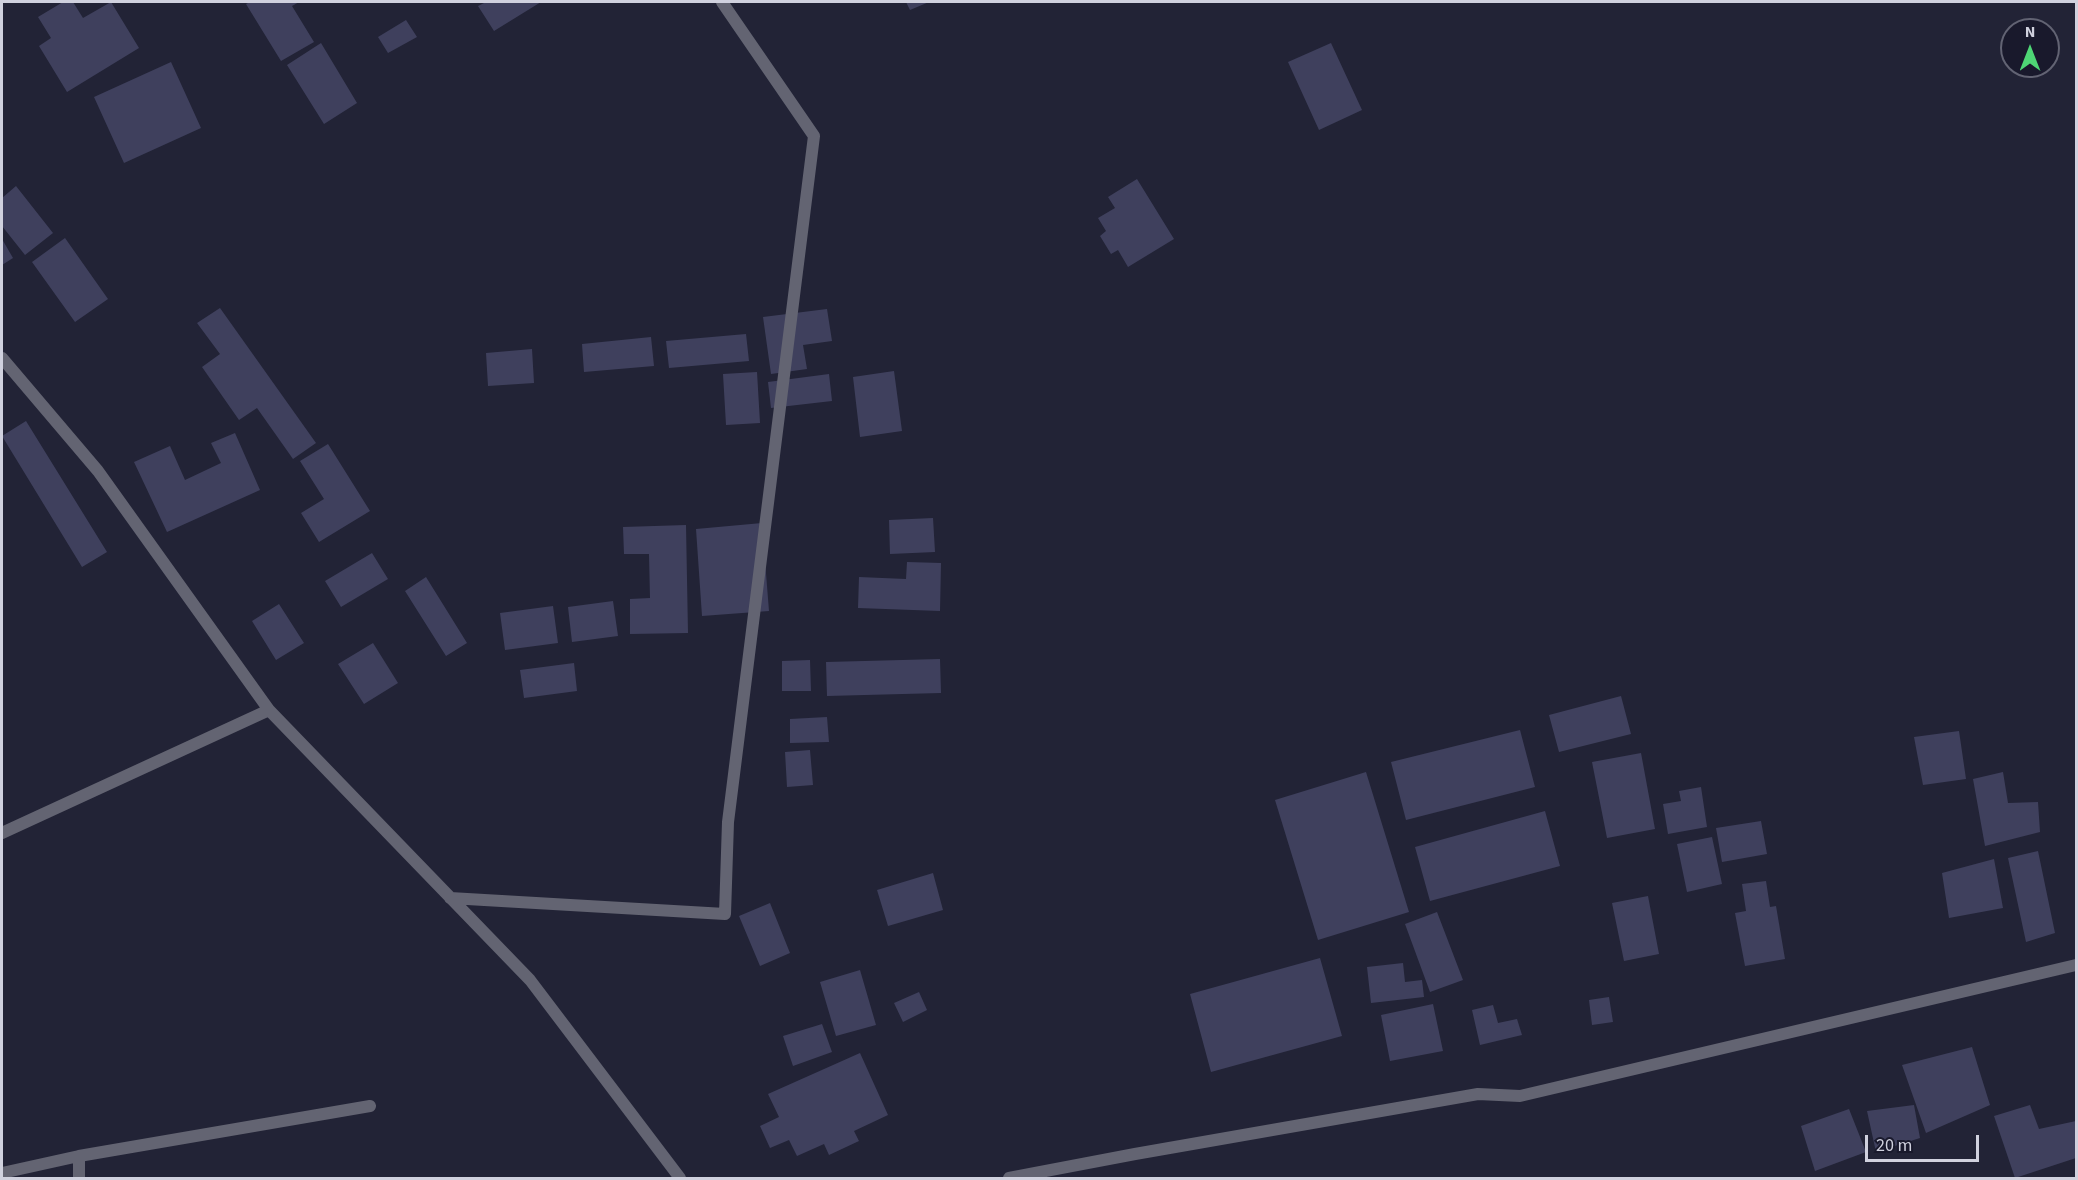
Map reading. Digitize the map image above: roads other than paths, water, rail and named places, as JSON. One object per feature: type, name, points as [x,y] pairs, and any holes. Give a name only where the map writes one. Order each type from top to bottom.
[{"type":"street","points":[[450,898],[725,914],[728,822],[814,136],[722,2]]},
{"type":"street","points":[[2,358],[98,471],[269,710],[530,980],[680,1179]]},
{"type":"street","points":[[2,833],[269,710]]},
{"type":"street","points":[[1009,1179],[1147,1152],[1478,1094],[1520,1096],[2076,965]]},
{"type":"street","points":[[2,1173],[79,1156],[370,1106]]},
{"type":"street","points":[[79,1156],[79,1179]]}]
